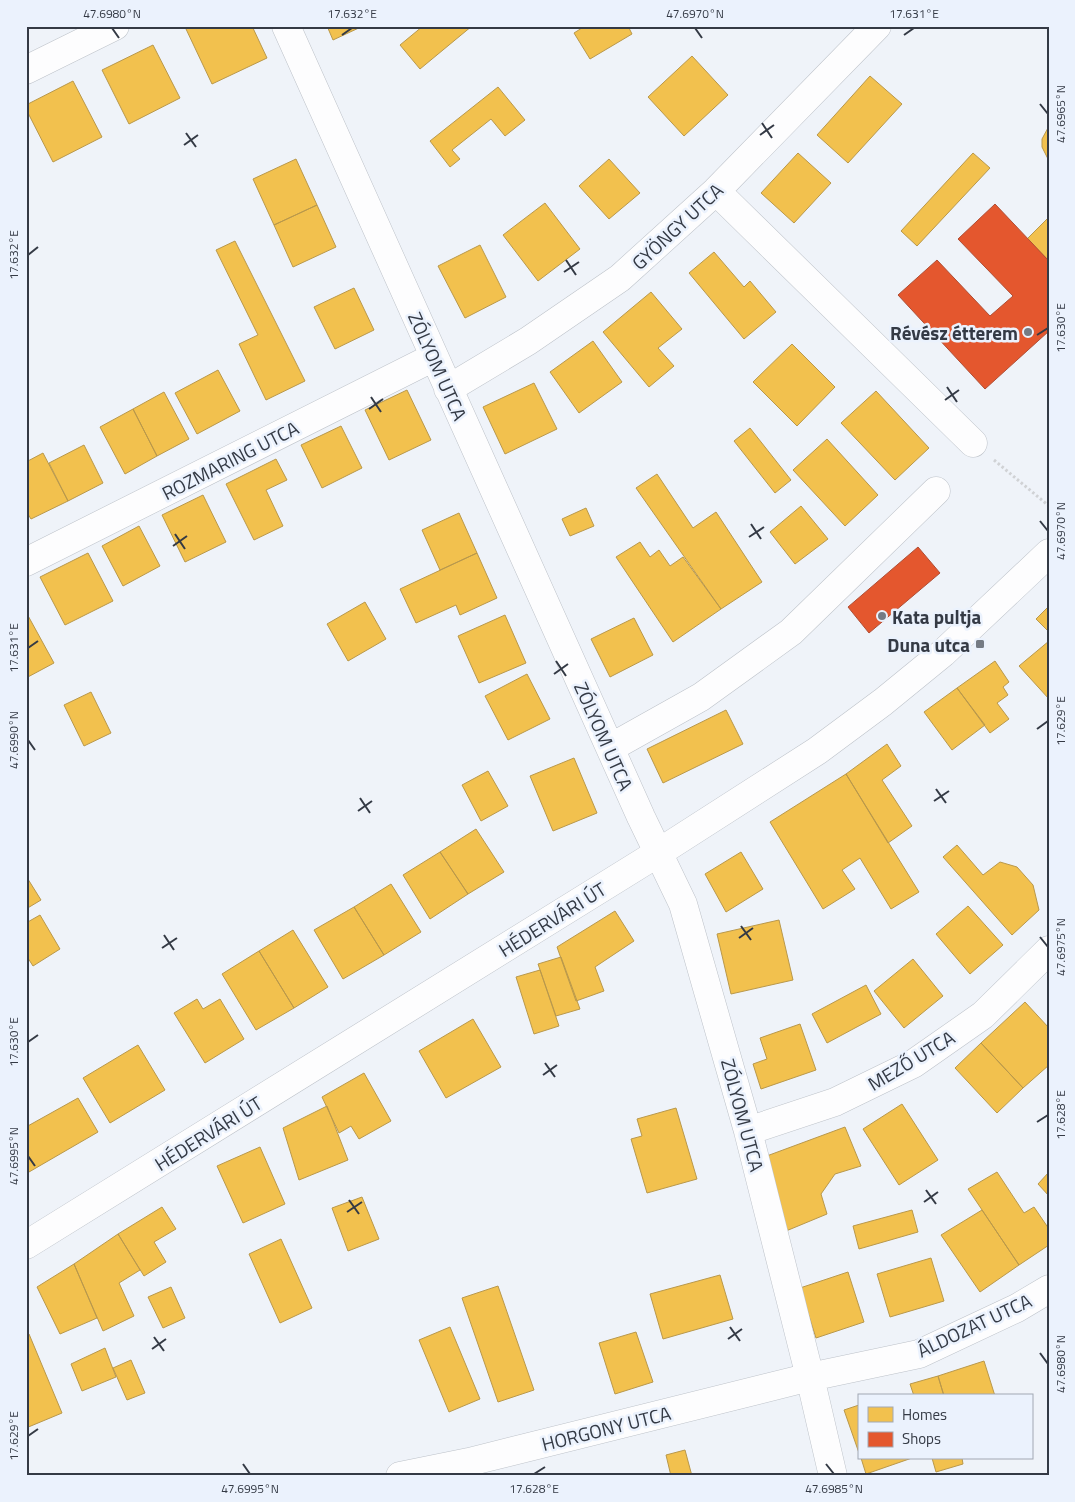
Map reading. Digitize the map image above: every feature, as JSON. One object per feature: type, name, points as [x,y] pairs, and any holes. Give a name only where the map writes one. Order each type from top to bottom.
[{"type":"street","points":[[26,70],[115,26]]},
{"type":"street","name":"ZÓLYOM UTCA","points":[[286,26],[610,748],[683,904],[748,1130],[833,1476]]},
{"type":"street","name":"GYÖNGY UTCA","points":[[448,389],[528,341],[620,278],[716,191],[877,26]]},
{"type":"street","points":[[716,191],[974,443]]},
{"type":"street","name":"ROZMARING UTCA","points":[[26,562],[434,357]]},
{"type":"street","points":[[610,748],[701,698],[791,632],[936,491]]},
{"type":"street","name":"HÉDERVÁRI ÚT","points":[[26,1245],[658,853],[817,751],[883,702],[942,653],[1049,553]]},
{"type":"street","name":"MEZŐ UTCA","points":[[748,1130],[835,1102],[913,1064],[983,1015],[1049,950]]},
{"type":"street","name":"ÁLDOZAT UTCA","points":[[810,1377],[918,1354],[1017,1308],[1049,1289]]},
{"type":"street","name":"HORGONY UTCA","points":[[400,1476],[469,1462],[810,1377]]},
{"type":"path","points":[[974,443],[1049,506]]},
{"type":"building: Homes","points":[[191,26],[252,26],[267,58],[212,84],[186,29]]},
{"type":"building: Homes","points":[[327,26],[363,26],[333,40]]},
{"type":"building: Homes","points":[[423,26],[472,26],[420,69],[400,45]]},
{"type":"building: Homes","points":[[585,26],[628,26],[632,34],[590,59],[574,33]]},
{"type":"building: Homes","points":[[153,45],[180,98],[129,124],[102,70]]},
{"type":"building: Homes","points":[[692,56],[728,95],[684,136],[648,97]]},
{"type":"building: Homes","points":[[870,76],[902,104],[848,163],[817,135]]},
{"type":"building: Homes","points":[[73,81],[102,137],[53,162],[26,109],[26,105]]},
{"type":"building: Homes","points":[[498,87],[525,120],[505,136],[491,119],[452,150],[460,159],[450,167],[430,141]]},
{"type":"building: Homes","points":[[1049,126],[1049,161],[1042,147],[1042,139]]},
{"type":"building: Homes","points":[[798,153],[831,183],[794,223],[761,193]]},
{"type":"building: Homes","points":[[973,153],[990,168],[917,246],[901,231]]},
{"type":"building: Homes","points":[[296,159],[317,205],[274,225],[253,179]]},
{"type":"building: Homes","points":[[609,159],[640,193],[609,219],[579,186]]},
{"type":"building: Homes","points":[[545,203],[580,249],[538,281],[503,235]]},
{"type":"building: Homes","points":[[317,205],[336,247],[293,267],[274,225]]},
{"type":"building: Homes","points":[[1049,217],[1049,261],[1027,239]]},
{"type":"building: Homes","points":[[235,241],[305,381],[266,400],[239,344],[258,335],[216,250]]},
{"type":"building: Homes","points":[[480,245],[506,297],[465,318],[438,266]]},
{"type":"building: Homes","points":[[714,252],[744,287],[750,281],[776,312],[744,339],[689,273]]},
{"type":"building: Homes","points":[[354,288],[374,330],[335,349],[314,307]]},
{"type":"building: Homes","points":[[651,292],[682,329],[658,348],[674,366],[649,387],[603,332]]},
{"type":"building: Homes","points":[[593,341],[622,382],[579,413],[550,372]]},
{"type":"building: Homes","points":[[792,344],[835,387],[797,426],[753,382]]},
{"type":"building: Homes","points":[[218,370],[240,411],[197,434],[175,393]]},
{"type":"building: Homes","points":[[534,383],[557,429],[505,454],[483,407]]},
{"type":"building: Homes","points":[[407,390],[431,440],[389,460],[365,410]]},
{"type":"building: Homes","points":[[876,391],[929,448],[895,480],[841,423]]},
{"type":"building: Homes","points":[[164,392],[189,439],[157,456],[133,409]]},
{"type":"building: Homes","points":[[133,409],[157,456],[125,474],[100,427]]},
{"type":"building: Homes","points":[[341,426],[362,468],[322,488],[301,445]]},
{"type":"building: Homes","points":[[750,428],[791,480],[775,493],[734,441]]},
{"type":"building: Homes","points":[[827,439],[878,495],[845,526],[793,470]]},
{"type":"building: Homes","points":[[84,445],[103,483],[68,501],[49,463]]},
{"type":"building: Homes","points":[[43,453],[68,501],[31,519],[26,511],[26,462]]},
{"type":"building: Homes","points":[[276,459],[287,480],[266,490],[283,526],[254,540],[226,484]]},
{"type":"building: Homes","points":[[657,474],[693,528],[716,512],[762,582],[721,609],[636,488]]},
{"type":"building: Homes","points":[[203,495],[226,542],[185,562],[162,515]]},
{"type":"building: Homes","points":[[801,506],[828,539],[795,564],[770,532]]},
{"type":"building: Homes","points":[[586,508],[594,526],[570,536],[562,519]]},
{"type":"building: Homes","points":[[459,513],[477,553],[440,570],[422,530]]},
{"type":"building: Homes","points":[[139,526],[160,566],[123,586],[102,546]]},
{"type":"building: Homes","points":[[640,542],[650,557],[659,550],[670,566],[683,557],[721,609],[673,642],[616,557]]},
{"type":"building: Homes","points":[[88,553],[113,601],[65,625],[40,577]]},
{"type":"building: Homes","points":[[477,553],[497,598],[460,615],[456,605],[416,623],[400,589]]},
{"type":"building: Homes","points":[[365,602],[386,639],[348,661],[327,624]]},
{"type":"building: Homes","points":[[1049,606],[1049,632],[1036,619]]},
{"type":"building: Homes","points":[[26,612],[54,663],[26,678]]},
{"type":"building: Homes","points":[[505,615],[526,663],[479,683],[458,636]]},
{"type":"building: Homes","points":[[634,618],[653,655],[610,677],[591,639]]},
{"type":"building: Homes","points":[[1049,641],[1049,699],[1019,666]]},
{"type":"building: Homes","points":[[995,661],[1009,682],[1003,687],[1008,695],[997,703],[1009,719],[990,733],[957,688]]},
{"type":"building: Homes","points":[[527,674],[550,719],[508,740],[485,696]]},
{"type":"building: Homes","points":[[957,688],[985,725],[952,750],[924,712]]},
{"type":"building: Homes","points":[[91,692],[111,733],[84,746],[64,705]]},
{"type":"building: Homes","points":[[726,710],[743,744],[663,783],[647,749]]},
{"type":"building: Homes","points":[[887,744],[901,766],[882,780],[912,826],[888,843],[846,774]]},
{"type":"building: Homes","points":[[574,758],[597,813],[553,831],[530,776]]},
{"type":"building: Homes","points":[[488,771],[508,806],[481,821],[462,785]]},
{"type":"building: Homes","points":[[846,774],[919,892],[891,909],[860,858],[842,870],[855,889],[823,909],[770,822]]},
{"type":"building: Homes","points":[[476,829],[504,872],[468,894],[440,852]]},
{"type":"building: Homes","points":[[957,845],[983,875],[1000,862],[1017,867],[1033,885],[1039,910],[1012,935],[943,857]]},
{"type":"building: Homes","points":[[440,852],[468,894],[430,919],[403,875]]},
{"type":"building: Homes","points":[[741,852],[763,889],[726,912],[705,874]]},
{"type":"building: Homes","points":[[26,876],[41,900],[26,909]]},
{"type":"building: Homes","points":[[391,884],[421,932],[384,955],[354,907]]},
{"type":"building: Homes","points":[[968,906],[1003,945],[970,974],[936,934]]},
{"type":"building: Homes","points":[[354,907],[384,955],[343,979],[314,930]]},
{"type":"building: Homes","points":[[615,911],[634,941],[595,967],[604,991],[576,1001],[557,947]]},
{"type":"building: Homes","points":[[40,915],[60,949],[33,966],[26,955],[26,923]]},
{"type":"building: Homes","points":[[779,920],[793,980],[731,994],[717,934]]},
{"type":"building: Homes","points":[[293,930],[328,987],[294,1008],[259,951]]},
{"type":"building: Homes","points":[[259,951],[294,1008],[256,1030],[222,974]]},
{"type":"building: Homes","points":[[561,957],[580,1009],[556,1016],[538,964]]},
{"type":"building: Homes","points":[[913,959],[943,996],[904,1028],[874,991]]},
{"type":"building: Homes","points":[[540,970],[559,1026],[534,1034],[516,977]]},
{"type":"building: Homes","points":[[866,985],[881,1014],[827,1043],[812,1014]]},
{"type":"building: Homes","points":[[197,999],[203,1009],[220,999],[244,1039],[205,1063],[174,1013]]},
{"type":"building: Homes","points":[[1025,1002],[1049,1028],[1049,1065],[1023,1088],[981,1043]]},
{"type":"building: Homes","points":[[473,1019],[501,1067],[446,1098],[419,1051]]},
{"type":"building: Homes","points":[[800,1024],[816,1070],[761,1089],[753,1064],[767,1059],[760,1038]]},
{"type":"building: Homes","points":[[981,1043],[1023,1088],[997,1113],[955,1068]]},
{"type":"building: Homes","points":[[138,1045],[165,1090],[110,1123],[83,1078]]},
{"type":"building: Homes","points":[[364,1073],[391,1121],[359,1139],[351,1126],[339,1133],[322,1097]]},
{"type":"building: Homes","points":[[78,1098],[98,1132],[29,1172],[26,1167],[26,1127]]},
{"type":"building: Homes","points":[[902,1104],[938,1160],[899,1185],[863,1129]]},
{"type":"building: Homes","points":[[327,1106],[348,1160],[299,1180],[283,1128]]},
{"type":"building: Homes","points":[[676,1108],[697,1179],[647,1193],[631,1139],[642,1136],[637,1119]]},
{"type":"building: Homes","points":[[845,1127],[861,1166],[835,1174],[821,1194],[827,1214],[786,1231],[764,1157]]},
{"type":"building: Homes","points":[[260,1147],[285,1204],[243,1223],[217,1166]]},
{"type":"building: Homes","points":[[997,1172],[1024,1213],[1034,1207],[1049,1229],[1049,1245],[1019,1265],[968,1189]]},
{"type":"building: Homes","points":[[1049,1172],[1049,1196],[1038,1184]]},
{"type":"building: Homes","points":[[362,1197],[379,1239],[348,1251],[332,1208]]},
{"type":"building: Homes","points":[[162,1207],[176,1229],[154,1242],[166,1262],[144,1276],[118,1234]]},
{"type":"building: Homes","points":[[912,1210],[918,1232],[859,1249],[853,1226]]},
{"type":"building: Homes","points":[[982,1210],[1019,1265],[980,1292],[941,1235]]},
{"type":"building: Homes","points":[[118,1234],[140,1270],[119,1283],[134,1316],[103,1331],[74,1264]]},
{"type":"building: Homes","points":[[281,1239],[312,1308],[280,1323],[249,1254]]},
{"type":"building: Homes","points":[[931,1258],[944,1301],[890,1317],[877,1274]]},
{"type":"building: Homes","points":[[74,1264],[97,1318],[60,1334],[37,1287]]},
{"type":"building: Homes","points":[[848,1272],[864,1322],[816,1338],[800,1288]]},
{"type":"building: Homes","points":[[720,1275],[733,1319],[663,1339],[650,1294]]},
{"type":"building: Homes","points":[[498,1286],[534,1390],[498,1402],[462,1298]]},
{"type":"building: Homes","points":[[171,1287],[185,1318],[163,1328],[148,1297]]},
{"type":"building: Homes","points":[[450,1327],[480,1399],[449,1412],[419,1340]]},
{"type":"building: Homes","points":[[636,1332],[653,1382],[615,1394],[599,1343]]},
{"type":"building: Homes","points":[[29,1334],[62,1413],[26,1428],[26,1335]]},
{"type":"building: Homes","points":[[105,1348],[116,1377],[82,1391],[71,1364]]},
{"type":"building: Homes","points":[[131,1360],[145,1393],[127,1400],[113,1368]]},
{"type":"building: Homes","points":[[984,1361],[994,1394],[943,1394],[938,1376]]},
{"type":"building: Homes","points":[[938,1376],[943,1394],[913,1394],[910,1384]]},
{"type":"building: Homes","points":[[858,1405],[858,1450],[844,1410]]},
{"type":"building: Homes","points":[[685,1450],[692,1476],[671,1476],[666,1455]]},
{"type":"building: Homes","points":[[862,1460],[906,1460],[866,1474]]},
{"type":"building: Homes","points":[[933,1460],[962,1460],[963,1464],[936,1472]]},
{"type":"building: Shops","points":[[995,204],[1049,261],[1049,331],[985,389],[898,295],[937,260],[990,316],[1013,296],[958,239]]},
{"type":"building: Shops","points":[[918,547],[940,573],[869,633],[848,607]]},
{"type":"place","name":"Révész étterem","points":[[1028,332]]},
{"type":"place","name":"Kata pultja","points":[[882,616]]},
{"type":"place","name":"Duna utca","points":[[980,644]]}]
